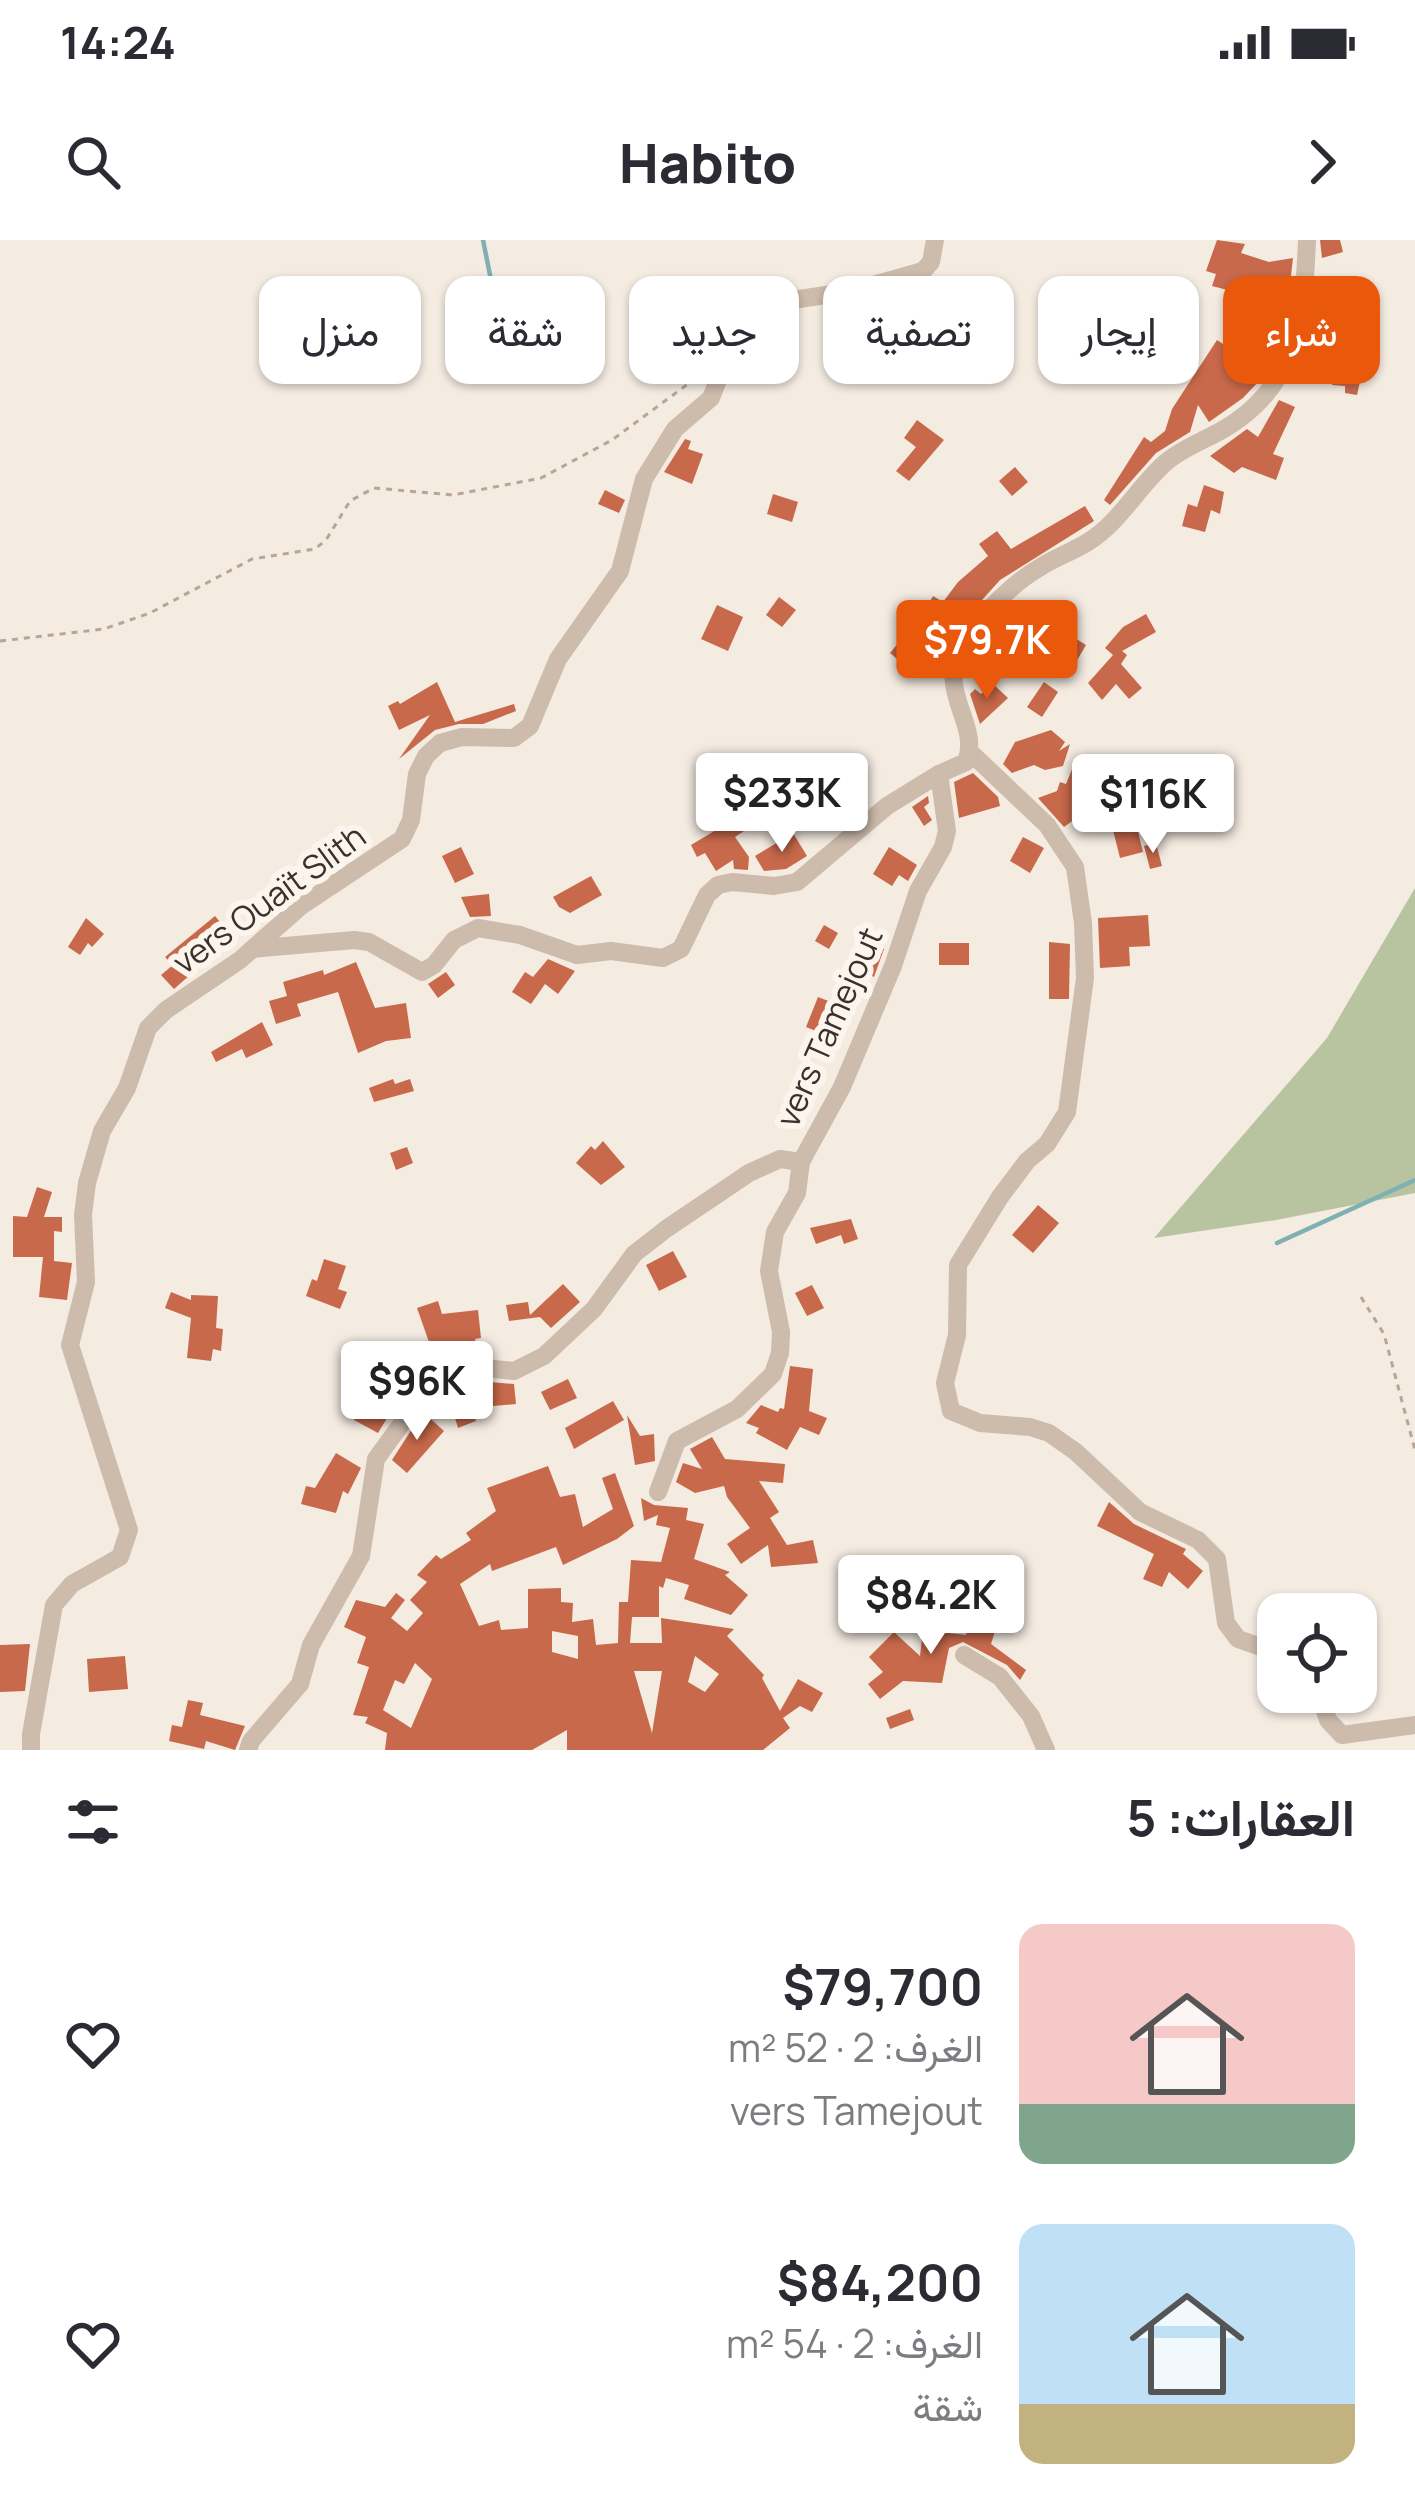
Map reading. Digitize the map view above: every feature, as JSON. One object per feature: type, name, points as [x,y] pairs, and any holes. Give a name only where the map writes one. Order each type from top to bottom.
[{"type":"street","name":"vers Ouaït Slith","points":[[32,1750],[53,1605],[72,1585],[120,1557],[128,1541],[70,1345],[86,1282],[83,1215],[87,1183],[102,1131],[127,1088],[148,1028],[301,906],[390,851],[411,820],[417,775],[426,756],[440,743],[462,737],[514,738],[530,726],[558,658],[620,571],[644,479],[675,429],[711,398],[746,321],[773,303],[851,291],[922,271],[931,262],[934,240]]},
{"type":"street","points":[[1257,1646],[1238,1639],[1226,1623],[1217,1559],[1198,1540],[1139,1512],[1049,1433],[1030,1426],[980,1423],[952,1411],[946,1397],[957,1335],[958,1264],[1000,1197],[1047,1144],[1067,1112],[1084,978],[1076,867],[1047,825],[970,752],[954,696],[953,671],[964,640],[1026,577],[1105,530],[1163,464],[1231,426],[1263,394],[1293,352],[1302,325],[1307,240]]},
{"type":"street","points":[[252,949],[354,940],[381,948],[422,972],[454,940],[478,928],[520,935],[577,956],[610,951],[663,958],[681,949],[707,895],[718,885],[797,882],[887,806],[966,762],[970,752]]},
{"type":"street","name":"vers Tamejout","points":[[658,1492],[677,1441],[737,1409],[773,1374],[781,1353],[769,1271],[775,1232],[802,1178],[801,1162],[842,1087],[893,966],[918,891],[943,848],[947,831],[939,774]]},
{"type":"street","points":[[248,1750],[300,1684],[311,1645],[361,1556],[376,1460],[405,1419],[417,1390],[438,1372],[466,1366],[514,1371],[544,1356],[594,1309],[634,1254],[666,1229],[749,1173],[780,1159],[801,1162]]},
{"type":"street","points":[[964,1655],[1000,1677],[1031,1716],[1046,1750]]},
{"type":"street","points":[[1326,1713],[1342,1735],[1415,1725]]},
{"type":"path","points":[[0,640],[104,629],[150,613],[252,559],[315,549],[350,501],[374,488],[452,495],[541,478],[612,440],[688,384]]},
{"type":"path","points":[[1361,1297],[1384,1334],[1415,1450]]},
{"type":"green space","points":[[1415,888],[1415,1193],[1154,1238],[1327,1038]]},
{"type":"building","points":[[1217,240],[1245,244],[1241,253],[1269,262],[1293,258],[1291,276],[1223,276],[1223,289],[1212,286],[1216,274],[1206,271]]},
{"type":"building","points":[[1320,240],[1340,240],[1343,252],[1322,258]]},
{"type":"building","points":[[1217,340],[1223,344],[1223,384],[1256,384],[1209,422],[1198,405],[1190,432],[1156,453],[1110,505],[1104,500],[1144,437],[1151,442],[1165,431],[1188,384],[1199,384],[1199,368]]},
{"type":"building","points":[[1359,384],[1357,395],[1345,393],[1345,386],[1332,385]]},
{"type":"building","points":[[1279,400],[1295,407],[1273,454],[1284,458],[1276,480],[1242,467],[1234,473],[1210,456],[1247,429],[1258,437]]},
{"type":"building","points":[[917,420],[944,440],[909,481],[896,471],[916,447],[904,438]]},
{"type":"building","points":[[685,439],[691,441],[688,449],[703,454],[692,484],[664,472]]},
{"type":"building","points":[[1015,467],[1028,482],[1012,496],[999,481]]},
{"type":"building","points":[[1204,485],[1224,492],[1220,514],[1211,510],[1205,532],[1182,526],[1188,504],[1197,507]]},
{"type":"building","points":[[605,490],[625,500],[619,513],[598,504]]},
{"type":"building","points":[[773,494],[798,502],[792,522],[767,514]]},
{"type":"building","points":[[1085,506],[1094,521],[1000,580],[955,630],[936,670],[924,670],[924,659],[948,625],[924,612],[933,596],[943,602],[988,556],[979,544],[997,531],[1011,549]]},
{"type":"building","points":[[779,597],[796,610],[782,627],[766,615]]},
{"type":"building","points":[[717,605],[743,617],[728,651],[701,639]]},
{"type":"building","points":[[1146,614],[1156,632],[1122,651],[1127,655],[1121,664],[1142,688],[1129,699],[1116,684],[1102,700],[1088,683],[1113,655],[1105,648],[1123,627]]},
{"type":"building","points":[[1026,627],[1043,640],[1030,658],[1026,655],[1005,674],[996,664],[1015,647]]},
{"type":"building","points":[[1067,633],[1086,645],[1076,662],[1057,651]]},
{"type":"building","points":[[905,635],[923,649],[908,668],[890,653]]},
{"type":"building","points":[[437,682],[455,722],[514,704],[516,711],[483,724],[435,730],[399,759],[430,715],[399,730],[388,706]]},
{"type":"building","points":[[1044,682],[1058,692],[1042,717],[1027,707]]},
{"type":"building","points":[[992,683],[1008,698],[980,724],[970,694],[975,689],[981,694]]},
{"type":"building","points":[[1051,730],[1065,742],[1059,751],[1070,744],[1063,766],[1045,770],[1034,765],[1012,773],[1003,764],[1015,742]]},
{"type":"building","points":[[1073,767],[1095,776],[1088,802],[1082,800],[1075,819],[1064,827],[1038,798],[1057,791],[1060,782],[1066,784]]},
{"type":"building","points":[[973,773],[998,797],[1000,806],[959,818],[954,782]]},
{"type":"building","points":[[928,796],[924,807],[932,820],[924,826],[912,807]]},
{"type":"building","points":[[736,818],[744,831],[735,837],[749,857],[748,870],[734,869],[733,860],[716,871],[705,853],[697,857],[691,845]]},
{"type":"building","points":[[1136,824],[1143,852],[1120,858],[1113,830]]},
{"type":"building","points":[[793,833],[807,856],[786,869],[764,871],[755,856]]},
{"type":"building","points":[[1023,837],[1044,848],[1030,873],[1010,861]]},
{"type":"building","points":[[1156,843],[1162,866],[1150,869],[1144,846]]},
{"type":"building","points":[[461,847],[474,874],[455,883],[442,856]]},
{"type":"building","points":[[889,847],[917,865],[908,881],[899,875],[892,886],[873,874]]},
{"type":"building","points":[[591,876],[602,895],[570,913],[559,907],[553,897]]},
{"type":"building","points":[[489,894],[491,916],[470,917],[461,897]]},
{"type":"building","points":[[1148,915],[1150,946],[1129,947],[1130,966],[1100,968],[1098,918]]},
{"type":"building","points":[[215,916],[233,937],[174,989],[161,975],[173,965],[165,957]]},
{"type":"building","points":[[86,918],[104,934],[92,947],[88,943],[80,955],[68,947]]},
{"type":"building","points":[[824,925],[838,933],[829,949],[815,941]]},
{"type":"building","points":[[868,940],[884,949],[874,977],[854,967]]},
{"type":"building","points":[[1049,942],[1070,944],[1069,999],[1049,999]]},
{"type":"building","points":[[939,943],[969,943],[969,965],[939,965]]},
{"type":"building","points":[[548,959],[575,971],[558,994],[545,984],[531,1004],[512,992],[525,972],[533,977]]},
{"type":"building","points":[[356,962],[375,1008],[406,1003],[411,1038],[386,1041],[358,1053],[338,992],[297,1004],[301,1016],[276,1024],[269,1001],[287,996],[283,982],[323,970],[324,975]]},
{"type":"building","points":[[446,972],[455,985],[438,998],[428,984]]},
{"type":"building","points":[[818,997],[844,1007],[831,1037],[806,1027]]},
{"type":"building","points":[[262,1022],[273,1045],[246,1058],[242,1049],[216,1062],[211,1052]]},
{"type":"building","points":[[393,1079],[395,1084],[410,1079],[414,1091],[374,1102],[369,1088]]},
{"type":"building","points":[[603,1141],[625,1167],[601,1185],[576,1163],[591,1146],[595,1150]]},
{"type":"building","points":[[407,1147],[413,1163],[396,1170],[390,1153]]},
{"type":"building","points":[[37,1187],[52,1192],[44,1217],[62,1217],[62,1232],[54,1231],[54,1261],[72,1263],[67,1300],[39,1297],[43,1257],[13,1257],[13,1216],[27,1217]]},
{"type":"building","points":[[1038,1205],[1059,1223],[1033,1253],[1012,1235]]},
{"type":"building","points":[[851,1219],[858,1239],[844,1244],[841,1235],[816,1244],[810,1228]]},
{"type":"building","points":[[673,1251],[687,1277],[659,1291],[646,1265]]},
{"type":"building","points":[[324,1259],[346,1266],[338,1289],[347,1292],[340,1309],[306,1296]]},
{"type":"building","points":[[563,1284],[580,1302],[551,1328],[540,1317],[509,1321],[506,1305],[528,1302],[530,1315]]},
{"type":"building","points":[[812,1285],[824,1308],[807,1316],[795,1293]]},
{"type":"building","points":[[171,1292],[191,1300],[191,1295],[218,1296],[216,1328],[223,1329],[221,1351],[213,1349],[211,1361],[187,1358],[191,1318],[165,1308]]},
{"type":"building","points":[[438,1301],[442,1314],[478,1310],[481,1338],[451,1346],[454,1355],[434,1359],[420,1370],[412,1347],[429,1342],[417,1308]]},
{"type":"building","points":[[790,1366],[813,1369],[809,1411],[827,1418],[819,1435],[800,1427],[787,1450],[746,1423],[761,1405],[778,1412],[784,1409]]},
{"type":"building","points":[[568,1379],[577,1398],[550,1410],[541,1392]]},
{"type":"building","points":[[466,1380],[514,1384],[516,1404],[471,1408],[476,1421],[458,1428],[445,1384]]},
{"type":"building","points":[[372,1387],[398,1400],[378,1433],[354,1420]]},
{"type":"building","points":[[613,1401],[624,1420],[574,1449],[565,1428]]},
{"type":"building","points":[[423,1412],[444,1431],[407,1473],[392,1460]]},
{"type":"building","points":[[627,1415],[640,1436],[654,1434],[655,1461],[635,1465]]},
{"type":"building","points":[[712,1437],[725,1459],[785,1464],[783,1483],[759,1481],[779,1512],[770,1518],[787,1545],[813,1540],[818,1563],[771,1567],[768,1545],[741,1564],[727,1544],[750,1528],[724,1486],[695,1493],[676,1482],[683,1463],[702,1469],[690,1449]]},
{"type":"building","points":[[336,1453],[361,1468],[348,1494],[343,1491],[336,1513],[301,1504],[306,1486],[315,1488]]},
{"type":"building","points":[[548,1466],[560,1497],[575,1494],[583,1527],[613,1509],[602,1478],[615,1473],[634,1526],[563,1565],[556,1547],[492,1571],[490,1564],[460,1584],[479,1626],[499,1620],[501,1630],[528,1628],[528,1589],[561,1588],[561,1602],[573,1603],[572,1622],[593,1619],[596,1645],[618,1643],[619,1602],[628,1602],[631,1560],[661,1562],[670,1528],[656,1525],[658,1515],[644,1521],[641,1498],[654,1505],[688,1508],[686,1520],[704,1524],[694,1559],[730,1572],[725,1575],[748,1595],[731,1615],[684,1599],[689,1585],[666,1578],[663,1588],[659,1586],[659,1617],[632,1617],[630,1643],[662,1643],[661,1618],[734,1629],[727,1636],[764,1675],[780,1711],[798,1679],[823,1693],[812,1712],[800,1706],[783,1718],[790,1728],[763,1750],[567,1750],[567,1730],[532,1750],[385,1750],[387,1733],[365,1723],[368,1717],[353,1715],[369,1667],[357,1663],[366,1637],[344,1627],[356,1600],[385,1607],[396,1593],[405,1600],[391,1618],[407,1631],[423,1613],[410,1600],[427,1582],[417,1575],[436,1555],[441,1559],[471,1540],[466,1533],[496,1511],[487,1488]],"holes":[[[552,1631],[578,1636],[578,1659],[552,1652]],[[695,1656],[719,1674],[705,1692],[688,1682]],[[415,1663],[432,1679],[411,1728],[383,1710],[395,1680],[404,1684]],[[634,1671],[662,1671],[652,1733]]]},
{"type":"building","points":[[1109,1502],[1134,1524],[1186,1549],[1183,1554],[1203,1571],[1188,1589],[1169,1572],[1162,1587],[1143,1579],[1154,1554],[1097,1526]]},
{"type":"building","points":[[972,1616],[996,1628],[991,1644],[1026,1670],[1020,1680],[1007,1665],[963,1642],[949,1648],[942,1683],[903,1681],[880,1699],[868,1684],[883,1672],[869,1657],[894,1632],[920,1656],[923,1630],[966,1635]]},
{"type":"building","points":[[30,1644],[25,1691],[0,1692],[0,1645]]},
{"type":"building","points":[[125,1656],[128,1689],[89,1692],[87,1659]]},
{"type":"building","points":[[188,1700],[203,1703],[200,1715],[245,1726],[235,1750],[206,1741],[204,1749],[169,1741],[172,1725],[182,1727]]},
{"type":"building","points":[[910,1709],[914,1720],[890,1729],[886,1718]]},
{"type":"waterway","points":[[483,240],[490,276]]},
{"type":"waterway","points":[[1277,1243],[1415,1180]]}]
